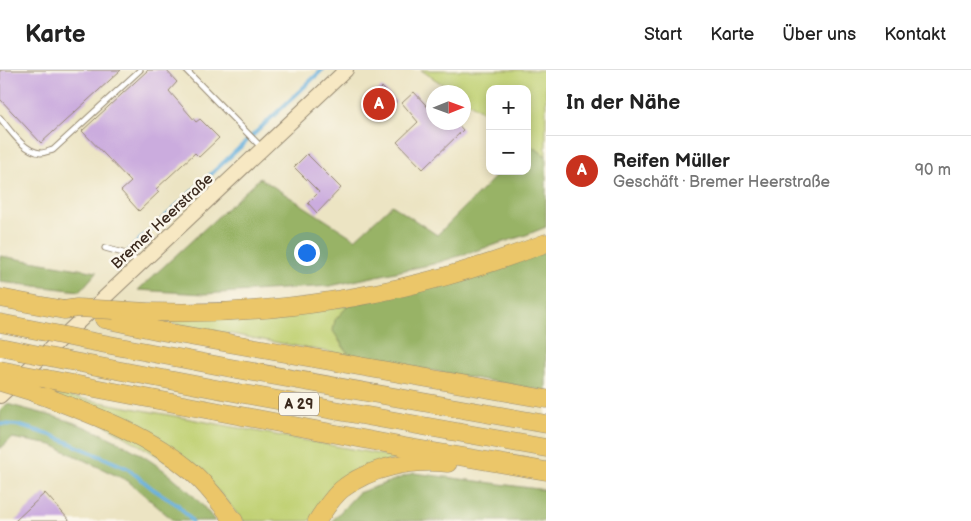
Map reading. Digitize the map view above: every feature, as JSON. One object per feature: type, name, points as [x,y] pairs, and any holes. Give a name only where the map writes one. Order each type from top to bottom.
[{"type":"highway","points":[[109,314],[204,312],[299,306],[382,292],[436,279],[546,243]]},
{"type":"highway","points":[[0,298],[64,310],[77,308],[109,314],[160,331],[546,399]]},
{"type":"highway","name":"A 29","points":[[0,323],[231,368],[546,424]]},
{"type":"highway","name":"A 29","points":[[0,347],[226,391],[546,448]]},
{"type":"highway","points":[[0,370],[405,447],[541,470]]},
{"type":"highway","points":[[0,382],[74,407],[128,431],[162,450],[192,472],[216,497],[234,521]]},
{"type":"highway","points":[[317,521],[341,491],[360,478],[381,470],[408,464],[436,462],[517,472],[541,470]]},
{"type":"main road","name":"Bremer Heerstraße","points":[[0,396],[346,70]]},
{"type":"lane","points":[[0,118],[25,146],[33,151],[42,153],[53,150],[140,70]]},
{"type":"lane","points":[[186,70],[263,149]]},
{"type":"lane","points":[[105,248],[130,255],[140,264]]},
{"type":"green space","points":[[421,70],[546,70],[546,156],[531,146],[531,85],[486,85],[486,114],[471,104],[471,85],[444,85]]},
{"type":"green space","points":[[531,146],[546,156],[546,227],[526,235],[433,264],[330,286],[204,294],[138,290],[260,178],[355,239],[392,205],[437,235],[497,175],[531,175]]},
{"type":"green space","points":[[546,252],[546,391],[350,356],[333,331],[335,320],[348,306]]},
{"type":"green space","points":[[0,256],[97,272],[80,291],[0,282]]},
{"type":"green space","points":[[348,306],[339,341],[350,356],[155,320]]},
{"type":"green space","points":[[51,393],[405,458],[379,463],[309,521],[243,521],[219,492]]},
{"type":"green space","points":[[7,404],[80,425],[137,452],[172,476],[188,490],[215,521],[174,521],[128,481],[52,445],[12,438],[0,449],[0,411]]},
{"type":"green space","points":[[414,473],[546,490],[546,521],[332,521],[358,493]]},
{"type":"building","points":[[0,70],[121,70],[41,143],[0,99]]},
{"type":"building","points":[[148,70],[166,70],[177,82],[169,91],[196,122],[200,119],[219,138],[199,157],[195,153],[156,189],[159,192],[139,211],[121,191],[131,182],[82,131]]},
{"type":"building","points":[[382,87],[396,102],[376,122],[362,107]]},
{"type":"building","points":[[414,92],[426,105],[426,130],[463,130],[423,169],[397,142],[418,122],[402,103]]},
{"type":"building","points":[[307,154],[341,188],[317,213],[308,203],[319,192],[294,167]]},
{"type":"building","points":[[45,493],[70,521],[15,521]]},
{"type":"waterway","points":[[252,136],[322,70]]},
{"type":"waterway","points":[[129,250],[249,139]]},
{"type":"waterway","points":[[114,264],[122,257]]},
{"type":"waterway","points":[[0,424],[17,425],[51,435],[127,468],[153,489],[178,505],[192,521]]},
{"type":"place","name":"Reifen Müller","points":[[379,104]]}]
